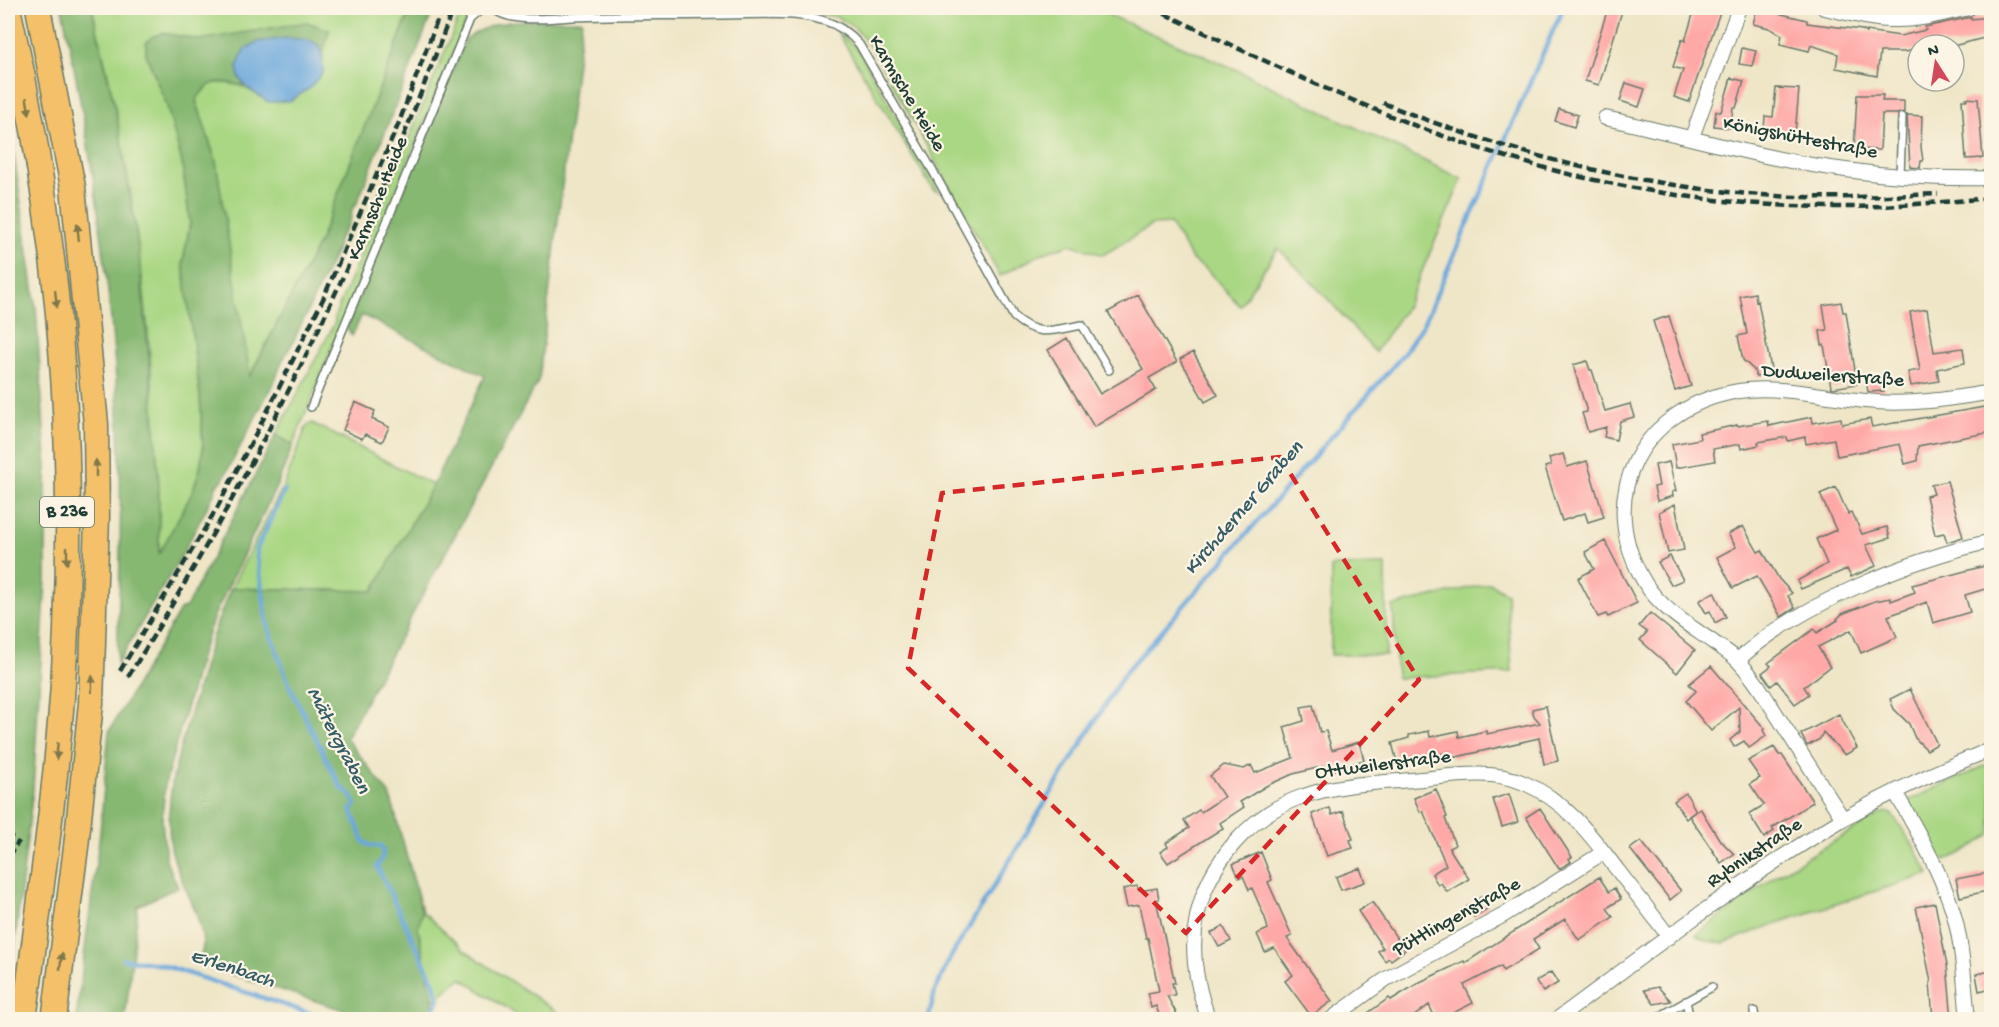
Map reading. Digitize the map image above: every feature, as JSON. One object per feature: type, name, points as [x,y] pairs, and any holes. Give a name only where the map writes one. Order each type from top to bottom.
[{"type":"highway","name":"B 236","points":[[8,8],[44,190],[67,428],[66,639],[51,810],[24,1020]]},
{"type":"highway","name":"B 236","points":[[38,8],[74,187],[96,424],[97,517],[91,703],[54,1020]]},
{"type":"street","points":[[1692,137],[1739,8]]},
{"type":"street","points":[[1824,8],[1854,15],[1894,20],[1918,18],[1969,8]]},
{"type":"street","name":"Königshüttestraße","points":[[1605,118],[1736,149],[1844,170],[1940,179],[1992,178]]},
{"type":"street","name":"Dudweilerstraße","points":[[1843,819],[1755,682],[1738,660],[1667,608],[1645,584],[1628,548],[1625,532],[1624,499],[1634,462],[1646,442],[1662,425],[1697,402],[1740,390],[1784,390],[1891,403],[1936,401],[1992,392]]},
{"type":"street","points":[[1738,660],[1770,634],[1842,594],[1932,557],[1992,542]]},
{"type":"street","name":"Rybnikstraße","points":[[1556,1020],[1762,871],[1843,819],[1956,763],[1992,750]]},
{"type":"street","name":"Ottweilerstraße","points":[[1209,1020],[1196,970],[1194,946],[1197,917],[1204,893],[1216,868],[1230,847],[1251,827],[1278,807],[1304,795],[1359,785],[1484,774],[1525,783],[1558,803],[1581,824],[1669,937]]},
{"type":"street","points":[[1895,792],[1939,874],[1951,907],[1961,950],[1968,1020]]},
{"type":"street","name":"Püttlingenstraße","points":[[1330,1020],[1386,979],[1504,915],[1604,852]]},
{"type":"lane","name":"Karmsche Heide","points":[[311,407],[470,19],[483,8]]},
{"type":"lane","name":"Karmsche Heide","points":[[493,8],[510,17],[531,18],[619,15],[777,15],[825,21],[849,33],[859,44],[1014,317],[1025,326],[1037,331],[1053,331],[1082,325],[1109,370]]},
{"type":"lane","points":[[1900,176],[1902,117]]},
{"type":"lane","points":[[1655,1018],[1712,987]]},
{"type":"lane","points":[[1686,1001],[1690,1020]]},
{"type":"lane","points":[[1754,1011],[1755,1020]]},
{"type":"highlighted area","points":[[1280,457],[1419,680],[1186,933],[908,668],[942,493]]},
{"type":"green space","points":[[62,8],[92,8],[118,122],[138,244],[153,402],[159,485],[159,554],[192,493],[200,469],[203,448],[200,395],[183,263],[190,223],[182,162],[167,106],[146,54],[146,43],[152,37],[163,33],[199,40],[307,22],[329,30],[323,52],[318,44],[244,50],[238,68],[245,86],[222,82],[212,84],[196,100],[216,162],[250,376],[320,240],[411,8],[434,8],[357,203],[352,209],[348,225],[338,239],[337,249],[282,361],[276,378],[222,481],[216,486],[183,553],[117,664],[120,563],[119,429],[109,297],[97,200]]},
{"type":"green space","points":[[92,8],[411,8],[320,240],[249,377],[216,162],[196,100],[206,85],[224,83],[246,89],[268,102],[323,72],[323,52],[329,30],[246,34],[199,40],[163,33],[146,54],[167,106],[182,162],[190,223],[183,263],[200,395],[203,448],[200,469],[192,493],[158,556],[156,447],[143,284],[128,176]]},
{"type":"green space","points":[[463,8],[473,10],[465,24],[367,259],[293,445],[276,435],[335,322],[335,316]]},
{"type":"green space","points":[[505,8],[601,8],[518,12]]},
{"type":"green space","points":[[601,8],[1009,8],[1012,10],[1017,8],[1093,8],[1235,69],[1462,179],[1406,308],[1375,352],[1278,248],[1240,306],[1206,269],[1193,261],[1170,224],[1152,225],[1103,255],[1070,244],[1041,254],[1000,276],[873,50],[855,28],[837,17],[799,11]]},
{"type":"green space","points":[[582,20],[539,379],[346,738],[390,795],[422,911],[418,929],[437,1019],[372,1019],[199,964],[203,944],[198,917],[178,871],[171,847],[169,809],[174,773],[211,643],[231,588],[373,591],[433,485],[485,376],[362,315],[352,336],[347,328],[466,39],[479,31],[507,22]]},
{"type":"green space","points":[[837,31],[857,48],[939,192],[933,190]]},
{"type":"green space","points":[[8,114],[36,308],[46,461],[46,578],[33,789],[8,999]]},
{"type":"green space","points":[[312,423],[433,485],[373,591],[231,588],[285,483],[306,427]]},
{"type":"green space","points":[[276,435],[293,445],[277,485],[214,616],[165,784],[162,821],[166,860],[178,887],[138,906],[125,1019],[76,1019],[100,832],[109,731],[180,610],[187,606]]},
{"type":"green space","points":[[1386,565],[1386,655],[1331,655],[1331,566]]},
{"type":"green space","points":[[1490,583],[1507,594],[1512,672],[1397,678],[1393,606]]},
{"type":"green space","points":[[1991,763],[1991,834],[1960,854],[1938,861],[1907,801]]},
{"type":"green space","points":[[1887,812],[1892,814],[1913,845],[1929,874],[1783,921],[1724,943],[1706,941],[1696,935],[1777,875]]},
{"type":"green space","points":[[422,911],[465,951],[568,1019],[523,1019],[461,978],[433,1001],[418,929]]},
{"type":"water","points":[[286,38],[316,43],[323,61],[323,72],[310,88],[290,101],[268,102],[245,86],[239,77],[237,67],[244,50],[257,42]]},
{"type":"building","points":[[1608,8],[1623,8],[1599,85],[1585,81]]},
{"type":"building","points":[[1695,8],[1715,8],[1720,12],[1689,102],[1674,97],[1683,70],[1673,67],[1682,39],[1685,41]]},
{"type":"building","points":[[1757,8],[1807,20],[1807,23],[1862,30],[1867,33],[1867,31],[1900,36],[1906,35],[1906,52],[1880,52],[1877,76],[1836,68],[1838,54],[1811,45],[1809,51],[1780,44],[1782,35],[1769,28],[1753,24]]},
{"type":"building","points":[[1971,17],[1971,19],[1992,17],[1992,34],[1987,34],[1988,37],[1966,43],[1966,33],[1913,33],[1926,30],[1925,27]]},
{"type":"building","points":[[1742,48],[1756,51],[1752,66],[1739,64]]},
{"type":"building","points":[[1731,78],[1744,81],[1736,108],[1733,107],[1731,128],[1714,126],[1716,111],[1721,112]]},
{"type":"building","points":[[1626,83],[1645,89],[1639,107],[1620,101]]},
{"type":"building","points":[[1776,88],[1799,89],[1795,134],[1764,130],[1765,116],[1773,117]]},
{"type":"building","points":[[1857,95],[1883,95],[1882,101],[1904,101],[1904,112],[1882,114],[1880,150],[1854,149]]},
{"type":"building","points":[[1966,98],[1978,99],[1983,158],[1966,159],[1962,100],[1967,100]]},
{"type":"building","points":[[1559,109],[1578,115],[1574,127],[1555,121]]},
{"type":"building","points":[[1907,115],[1922,116],[1923,161],[1921,161],[1920,168],[1910,167]]},
{"type":"building","points":[[1755,293],[1772,374],[1756,377],[1754,370],[1743,360],[1738,336],[1747,334],[1740,296]]},
{"type":"building","points":[[1138,295],[1177,362],[1149,378],[1156,390],[1094,427],[1048,350],[1067,338],[1100,394],[1143,369],[1108,312]]},
{"type":"building","points":[[1841,302],[1843,312],[1846,312],[1857,384],[1833,388],[1820,331],[1827,330],[1823,305]]},
{"type":"building","points":[[1927,309],[1934,352],[1963,348],[1965,363],[1937,369],[1939,381],[1911,386],[1908,372],[1920,370],[1910,312]]},
{"type":"building","points":[[1669,316],[1691,386],[1675,391],[1653,321]]},
{"type":"building","points":[[1193,352],[1218,395],[1205,402],[1180,359]]},
{"type":"building","points":[[1587,361],[1605,411],[1630,404],[1634,417],[1620,421],[1616,440],[1604,437],[1606,427],[1588,432],[1582,413],[1587,412],[1573,365]]},
{"type":"building","points":[[1881,376],[1884,391],[1868,392],[1866,379]]},
{"type":"building","points":[[355,402],[375,411],[372,419],[389,427],[382,442],[365,434],[362,439],[343,430]]},
{"type":"building","points":[[1990,406],[1992,432],[1918,446],[1917,461],[1905,464],[1900,444],[1837,456],[1834,439],[1806,444],[1805,437],[1788,441],[1787,437],[1758,442],[1759,445],[1741,449],[1740,444],[1713,449],[1715,461],[1676,468],[1672,444],[1700,439],[1699,433],[1768,421],[1769,426],[1812,417],[1813,423],[1841,418],[1842,424],[1870,419],[1872,427]]},
{"type":"building","points":[[1563,454],[1567,467],[1587,461],[1604,517],[1588,522],[1585,513],[1562,521],[1545,467],[1551,465],[1549,458]]},
{"type":"building","points":[[1669,462],[1676,491],[1672,492],[1673,496],[1657,501],[1654,487],[1659,486],[1655,465]]},
{"type":"building","points":[[1947,481],[1963,537],[1947,542],[1944,533],[1935,535],[1926,496],[1934,494],[1931,485]]},
{"type":"building","points":[[1836,487],[1848,514],[1852,512],[1862,534],[1887,527],[1890,538],[1866,545],[1876,566],[1851,577],[1847,569],[1801,589],[1797,581],[1827,564],[1816,539],[1836,530],[1820,494]]},
{"type":"building","points":[[1675,504],[1684,550],[1668,553],[1659,512]]},
{"type":"building","points":[[1743,526],[1758,552],[1762,550],[1779,579],[1792,593],[1788,596],[1795,608],[1781,617],[1757,576],[1733,588],[1717,557],[1736,547],[1728,534]]},
{"type":"building","points":[[1605,541],[1637,603],[1608,617],[1606,614],[1598,617],[1578,578],[1594,569],[1585,552]]},
{"type":"building","points":[[1670,556],[1683,580],[1671,585],[1658,562]]},
{"type":"building","points":[[1992,564],[1992,587],[1965,595],[1970,612],[1933,623],[1927,602],[1888,616],[1897,637],[1861,653],[1851,630],[1818,647],[1830,667],[1804,687],[1809,694],[1795,704],[1777,681],[1771,686],[1762,673],[1771,666],[1768,663],[1814,629],[1817,633],[1838,620],[1842,614],[1875,601],[1890,598],[1891,601],[1915,592],[1912,585]]},
{"type":"building","points":[[1714,592],[1726,617],[1715,623],[1710,611],[1706,613],[1699,601]]},
{"type":"building","points":[[1650,613],[1695,650],[1677,673],[1640,640],[1647,632],[1639,626]]},
{"type":"building","points":[[1711,666],[1765,729],[1763,730],[1766,736],[1749,748],[1744,741],[1734,747],[1730,740],[1740,732],[1739,707],[1711,731],[1686,701],[1696,691],[1689,684]]},
{"type":"building","points":[[1910,689],[1937,744],[1927,750],[1915,738],[1909,724],[1894,709],[1890,699]]},
{"type":"building","points":[[1313,705],[1320,732],[1326,731],[1332,750],[1359,742],[1364,760],[1326,771],[1325,766],[1293,774],[1266,786],[1240,802],[1244,807],[1220,823],[1223,828],[1168,863],[1160,852],[1168,847],[1166,843],[1189,828],[1184,820],[1224,797],[1210,776],[1224,765],[1244,769],[1251,765],[1255,773],[1293,758],[1284,727],[1304,721],[1301,707]]},
{"type":"building","points":[[1546,706],[1558,761],[1544,764],[1539,738],[1452,758],[1451,752],[1397,762],[1392,743],[1409,738],[1409,735],[1429,731],[1430,737],[1458,731],[1459,737],[1486,731],[1487,734],[1540,723],[1532,709]]},
{"type":"building","points":[[1839,714],[1857,748],[1845,755],[1823,732],[1820,739],[1807,746],[1801,734]]},
{"type":"building","points":[[1774,747],[1779,755],[1782,755],[1813,802],[1772,828],[1774,831],[1764,838],[1749,814],[1764,805],[1750,784],[1760,778],[1748,761]]},
{"type":"building","points":[[1436,789],[1455,845],[1449,848],[1469,879],[1447,892],[1441,883],[1438,885],[1432,874],[1446,865],[1423,811],[1420,812],[1414,798]]},
{"type":"building","points":[[1686,793],[1696,811],[1686,819],[1674,801]]},
{"type":"building","points":[[1509,794],[1518,822],[1502,827],[1493,799]]},
{"type":"building","points":[[1330,808],[1332,815],[1343,811],[1353,839],[1350,840],[1353,848],[1327,856],[1312,814]]},
{"type":"building","points":[[1540,808],[1572,857],[1569,859],[1571,862],[1559,869],[1526,817]]},
{"type":"building","points":[[1700,808],[1719,839],[1734,854],[1721,863],[1689,816]]},
{"type":"building","points":[[1641,841],[1681,891],[1670,900],[1630,849]]},
{"type":"building","points":[[1261,852],[1272,880],[1268,882],[1292,936],[1287,938],[1332,1001],[1311,1016],[1285,981],[1293,975],[1274,948],[1265,952],[1257,934],[1268,929],[1265,918],[1252,888],[1249,890],[1243,876],[1239,878],[1233,864]]},
{"type":"building","points":[[1360,868],[1365,882],[1341,890],[1336,877]]},
{"type":"building","points":[[1992,872],[1992,890],[1960,897],[1956,879]]},
{"type":"building","points":[[1599,877],[1609,892],[1614,888],[1621,899],[1607,908],[1613,917],[1579,940],[1565,919],[1533,939],[1539,949],[1503,971],[1501,966],[1464,985],[1473,1003],[1439,1020],[1436,1020],[1429,1005],[1409,1020],[1358,1020],[1389,998],[1391,1000],[1420,982],[1464,961],[1465,963]]},
{"type":"building","points":[[1137,886],[1139,891],[1157,888],[1159,899],[1156,900],[1175,983],[1172,983],[1175,995],[1167,996],[1180,1020],[1161,1020],[1156,1006],[1151,1008],[1148,993],[1159,991],[1148,938],[1146,938],[1139,905],[1127,907],[1123,889]]},
{"type":"building","points":[[1481,897],[1488,908],[1474,917],[1467,907]]},
{"type":"building","points":[[1372,902],[1405,950],[1391,960],[1389,958],[1385,961],[1378,951],[1383,948],[1358,911]]},
{"type":"building","points":[[1935,903],[1947,965],[1952,1020],[1933,1020],[1931,982],[1916,907]]},
{"type":"building","points":[[1223,926],[1231,941],[1219,947],[1211,933]]},
{"type":"building","points":[[1992,971],[1992,988],[1979,991],[1976,974]]},
{"type":"building","points":[[1551,972],[1558,983],[1543,992],[1536,981]]},
{"type":"building","points":[[1658,987],[1671,1001],[1654,1004],[1644,990]]},
{"type":"waterway","name":"Kirchderner Graben","points":[[928,1020],[935,991],[950,958],[1124,674],[1403,355],[1424,323],[1563,8]]},
{"type":"waterway","name":"Mätergraben","points":[[285,490],[256,550],[268,627],[290,687],[340,786],[351,795],[356,805],[351,810],[364,842],[371,846],[381,846],[383,851],[377,866],[433,981],[439,1000],[428,1020]]},
{"type":"waterway","name":"Erlenbach","points":[[123,959],[175,969],[330,1020]]},
{"type":"railway","points":[[120,671],[217,508],[323,299],[398,125],[442,8]]},
{"type":"railway","points":[[128,677],[223,516],[308,351],[385,181],[453,8]]},
{"type":"railway","points":[[1152,8],[1314,83],[1397,118],[1481,149],[1571,175],[1664,193],[1757,204],[1851,207],[1992,198]]},
{"type":"railway","points":[[1383,103],[1484,140],[1586,168],[1638,179],[1691,187],[1797,197],[1938,194]]},
{"type":"railway","points":[[8,842],[12,835]]},
{"type":"railway","points":[[8,857],[19,841]]}]
